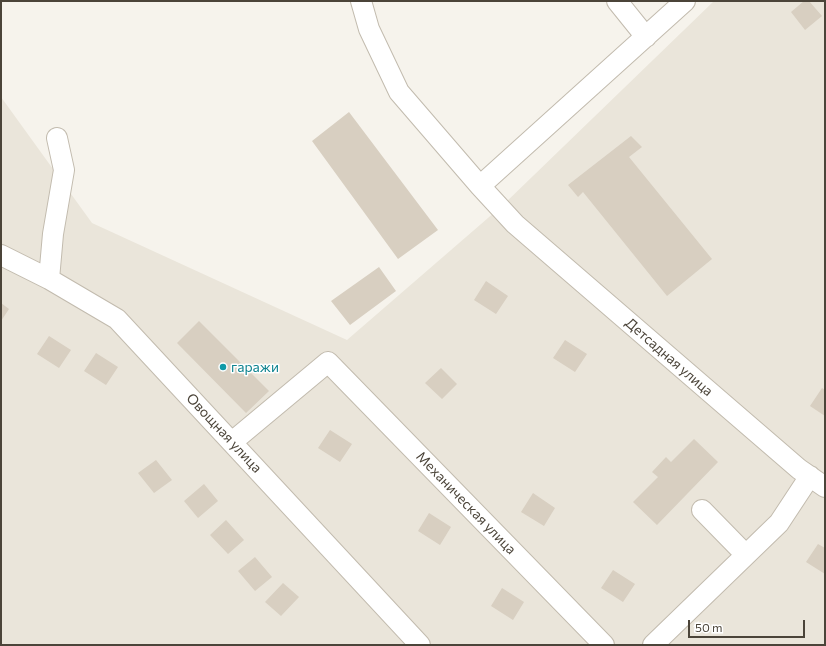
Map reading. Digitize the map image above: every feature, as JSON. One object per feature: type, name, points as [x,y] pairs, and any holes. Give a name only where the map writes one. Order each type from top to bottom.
[{"type":"street","name":"Детсадная улица","points":[[361,1],[369,29],[399,92],[480,186],[515,224],[817,482]]},
{"type":"street","points":[[617,1],[646,37]]},
{"type":"street","points":[[480,186],[685,1]]},
{"type":"street","points":[[49,279],[53,234],[64,170],[58,138]]},
{"type":"street","name":"Овощная улица","points":[[1,255],[49,279],[117,319],[420,645]]},
{"type":"street","name":"Механическая улица","points":[[232,442],[328,362],[604,645]]},
{"type":"street","points":[[653,645],[779,523],[817,482]]},
{"type":"street","points":[[702,510],[746,555]]},
{"type":"shaded area","points":[[714,1],[825,1],[825,645],[1,645],[1,97],[92,223],[347,340],[503,205]]},
{"type":"building","points":[[804,1],[809,1],[822,16],[805,30],[791,12]]},
{"type":"building","points":[[349,112],[438,230],[398,259],[312,141]]},
{"type":"building","points":[[631,136],[642,147],[629,157],[712,259],[667,296],[583,192],[578,197],[568,185]]},
{"type":"building","points":[[379,267],[396,291],[350,325],[331,301]]},
{"type":"building","points":[[486,281],[508,296],[496,314],[474,300]]},
{"type":"building","points":[[1,303],[9,309],[1,321]]},
{"type":"building","name":"гаражи","points":[[199,321],[269,391],[246,413],[177,343]]},
{"type":"building","points":[[49,336],[71,350],[59,368],[37,354]]},
{"type":"building","points":[[565,340],[587,354],[575,372],[553,358]]},
{"type":"building","points":[[96,353],[118,367],[106,385],[84,371]]},
{"type":"building","points":[[441,368],[457,384],[442,399],[425,383]]},
{"type":"building","points":[[822,388],[825,390],[825,416],[810,406]]},
{"type":"building","points":[[330,430],[352,444],[340,462],[318,448]]},
{"type":"building","points":[[694,439],[718,462],[657,525],[633,502],[658,477],[652,472],[666,457],[671,462]]},
{"type":"building","points":[[156,460],[172,480],[154,493],[138,473]]},
{"type":"building","points":[[204,484],[218,501],[198,518],[184,501]]},
{"type":"building","points":[[533,493],[555,508],[544,526],[521,512]]},
{"type":"building","points":[[429,513],[451,527],[440,545],[418,531]]},
{"type":"building","points":[[226,520],[244,540],[228,554],[210,535]]},
{"type":"building","points":[[818,544],[825,548],[825,574],[806,562]]},
{"type":"building","points":[[255,557],[272,577],[255,591],[238,571]]},
{"type":"building","points":[[613,570],[635,584],[623,602],[601,588]]},
{"type":"building","points":[[283,583],[299,597],[281,616],[265,602]]},
{"type":"building","points":[[502,588],[524,602],[513,620],[491,606]]},
{"type":"place","name":"гаражи","points":[[223,367]]}]
